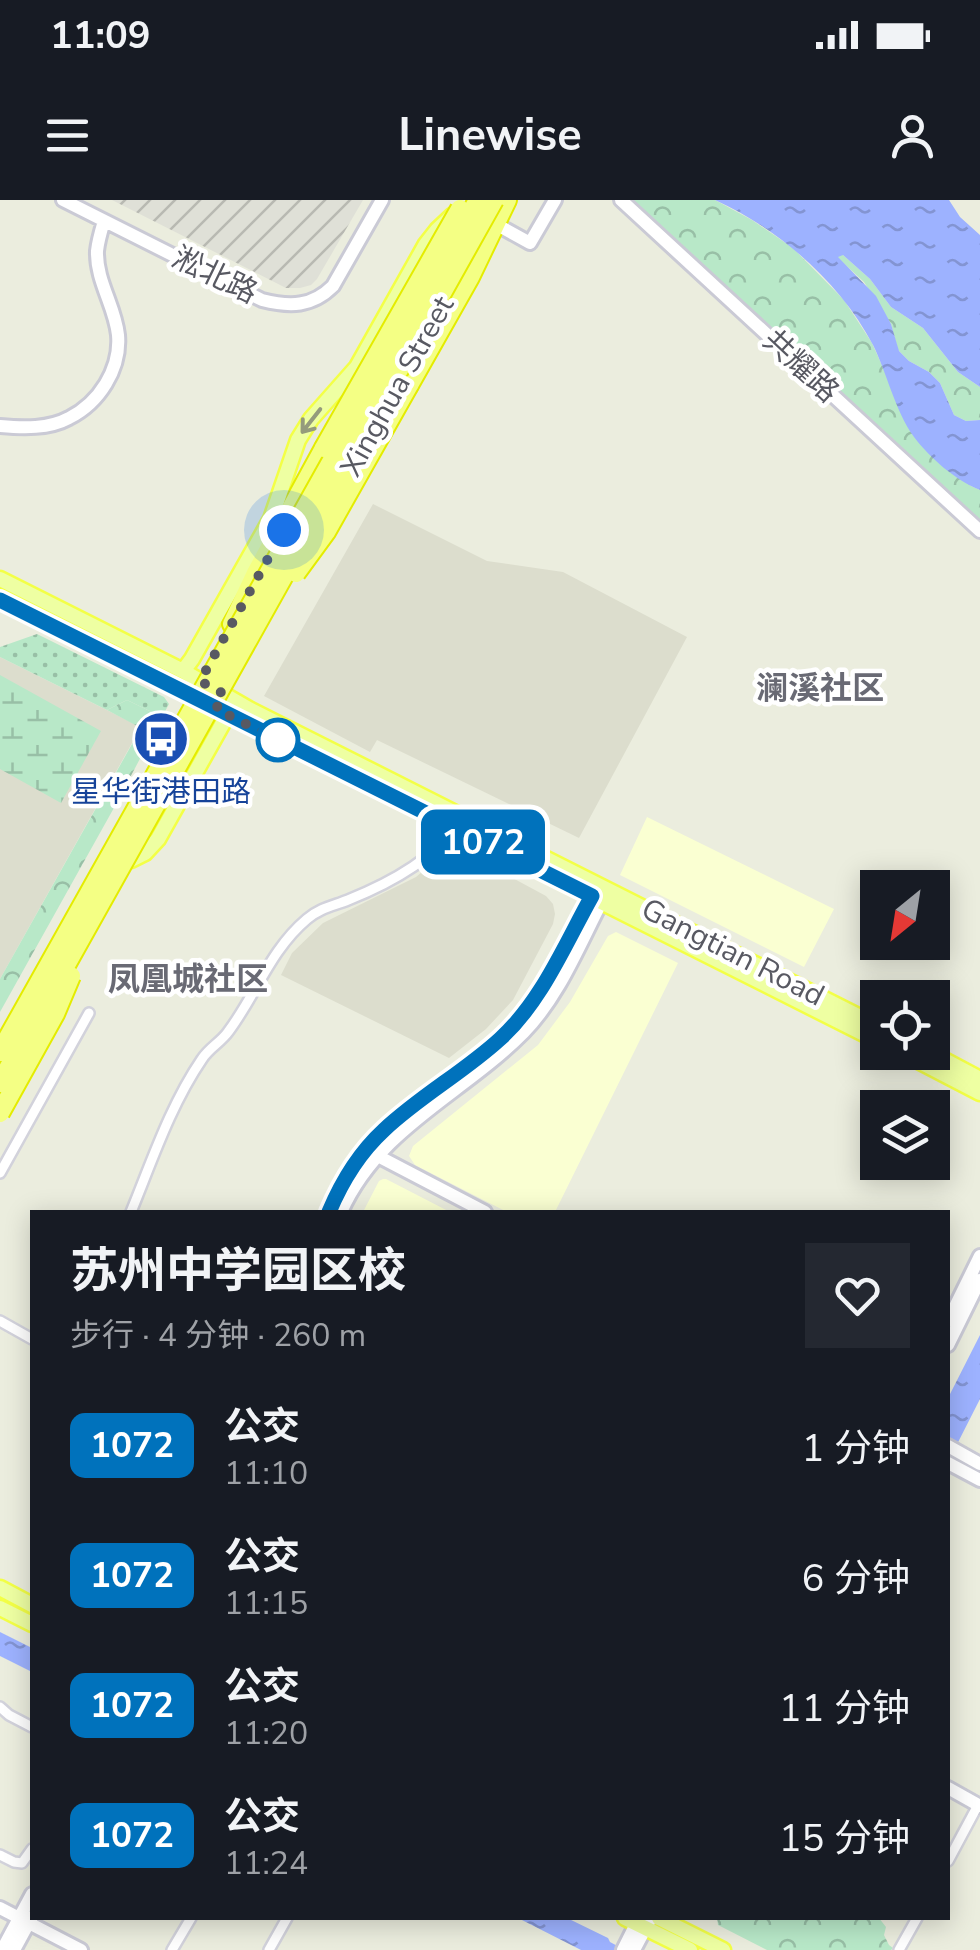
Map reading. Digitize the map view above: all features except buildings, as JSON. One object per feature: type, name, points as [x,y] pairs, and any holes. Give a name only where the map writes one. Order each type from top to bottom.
[{"type":"highway","points":[[230,629],[324,448],[437,246],[468,200]]},
{"type":"highway","points":[[0,1052],[478,200]]},
{"type":"highway","points":[[0,1083],[494,200]]},
{"type":"highway","points":[[248,638],[326,532],[470,277],[505,200]]},
{"type":"highway","points":[[0,1113],[55,1014],[111,885]]},
{"type":"main road","name":"Xinghua Street","points":[[0,1037],[468,200]]},
{"type":"main road","points":[[183,671],[271,520],[293,448],[357,367],[431,236],[468,200]]},
{"type":"main road","name":"Xinghua Street","points":[[0,1097],[130,860],[145,853],[158,839],[222,712],[224,694],[493,223]]},
{"type":"main road","name":"Gangtian Road","points":[[0,578],[183,671],[860,1032]]},
{"type":"main road","name":"Gangtian Road","points":[[0,600],[454,828],[860,1018]]},
{"type":"main road","points":[[950,1063],[980,1079]]},
{"type":"main road","points":[[935,1070],[980,1093]]},
{"type":"main road","points":[[0,1588],[30,1604]]},
{"type":"main road","points":[[0,1608],[30,1623]]},
{"type":"main road","points":[[640,1921],[665,1926],[723,1950]]},
{"type":"main road","points":[[665,1926],[690,1950]]},
{"type":"street","name":"淞北路","points":[[63,200],[262,300],[301,305],[322,296],[332,286],[382,200]]},
{"type":"street","points":[[493,223],[530,243],[555,200]]},
{"type":"street","name":"共耀路","points":[[622,200],[980,531]]},
{"type":"street","points":[[0,426],[25,428],[68,420],[90,404],[106,385],[118,342],[98,262],[97,248],[104,221]]},
{"type":"street","points":[[132,1210],[184,1090],[201,1060],[228,1032],[278,950],[308,918],[420,862],[442,845],[454,828]]},
{"type":"street","points":[[342,1210],[385,1128],[501,1038],[542,987],[600,895]]},
{"type":"street","points":[[0,1173],[89,1013]]},
{"type":"street","points":[[329,1210],[344,1179],[371,1153]]},
{"type":"street","points":[[371,1153],[481,1210]]},
{"type":"street","points":[[950,1317],[980,1256]]},
{"type":"street","points":[[950,1341],[980,1280]]},
{"type":"street","points":[[0,1320],[30,1338]]},
{"type":"street","points":[[950,1456],[980,1464]]},
{"type":"street","points":[[950,1456],[980,1480]]},
{"type":"street","points":[[0,1708],[30,1726]]},
{"type":"street","points":[[950,1789],[979,1806],[950,1857]]},
{"type":"street","points":[[0,1855],[22,1862],[30,1852]]},
{"type":"street","points":[[0,1908],[80,1950]]},
{"type":"street","points":[[2,1950],[27,1920]]},
{"type":"street","points":[[14,1950],[27,1920]]},
{"type":"street","points":[[172,1950],[190,1920]]},
{"type":"street","points":[[269,1950],[286,1920]]},
{"type":"street","points":[[899,1950],[915,1920]]},
{"type":"street","points":[[627,1949],[640,1921]]},
{"type":"shaded area","points":[[112,200],[363,200],[317,279],[311,285],[286,288]]},
{"type":"shaded area","points":[[373,504],[487,561],[563,572],[687,637],[579,838],[377,740],[370,752],[264,696]]},
{"type":"shaded area","points":[[0,657],[141,727],[0,979]]},
{"type":"shaded area","points":[[647,817],[834,909],[804,967],[620,875]]},
{"type":"shaded area","points":[[449,849],[459,849],[546,896],[555,914],[513,1000],[486,1029],[449,1058],[281,975],[292,953],[323,923],[416,877]]},
{"type":"shaded area","points":[[616,932],[678,963],[556,1210],[503,1210],[415,1165],[409,1156],[413,1146],[538,1045],[570,1002],[608,936]]},
{"type":"shaded area","points":[[386,1179],[446,1210],[364,1210],[379,1181]]},
{"type":"green space","points":[[629,200],[715,200],[793,248],[844,300],[872,343],[913,435],[980,490],[980,530]]},
{"type":"green space","points":[[838,255],[870,279],[891,307],[923,328],[958,372],[980,387],[980,420],[966,421],[954,415],[940,383],[898,350],[891,324],[864,282]]},
{"type":"green space","points":[[37,634],[164,697],[169,704],[162,717],[127,700],[107,710],[0,657],[0,647]]},
{"type":"green space","points":[[0,675],[101,731],[61,803],[0,769]]},
{"type":"green space","points":[[127,700],[162,717],[0,1012],[0,979],[141,728],[107,710]]},
{"type":"green space","points":[[717,1920],[881,1920],[893,1948],[767,1950],[718,1925]]},
{"type":"water","points":[[715,200],[949,200],[960,217],[980,235],[980,387],[958,372],[923,328],[891,307],[870,279],[843,255],[838,257],[876,296],[891,324],[899,351],[940,383],[954,415],[966,421],[980,420],[980,490],[944,468],[914,437],[873,345],[825,279],[762,226]]},
{"type":"water","points":[[980,1335],[980,1399],[950,1458],[950,1394]]},
{"type":"water","points":[[0,1632],[30,1647],[30,1671],[0,1656]]},
{"type":"water","points":[[522,1920],[571,1920],[625,1950],[581,1950]]},
{"type":"bus line","name":"1072","points":[[0,600],[592,896],[523,1014],[501,1038],[385,1128],[344,1179],[330,1210]]},
{"type":"place","name":"星华街港田路","points":[[161,739]]},
{"type":"district","name":"澜溪社区","points":[[820,688]]},
{"type":"district","name":"凤凰城社区","points":[[188,979]]},
{"type":"route","points":[[278,740],[216,709],[224,694],[200,681],[284,530]]}]
